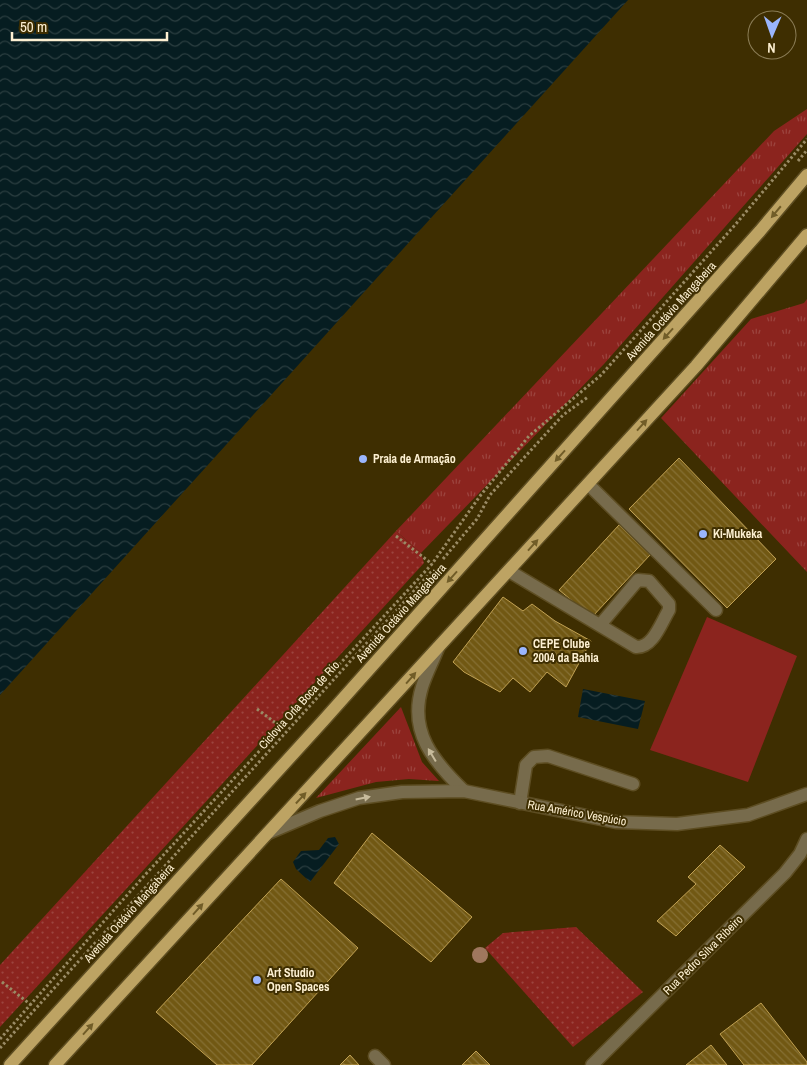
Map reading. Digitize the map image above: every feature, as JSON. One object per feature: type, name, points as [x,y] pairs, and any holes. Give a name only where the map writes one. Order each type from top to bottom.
[{"type":"main road","name":"Avenida Octávio Mangabeira","points":[[10,1065],[323,722],[754,239],[807,175]]},
{"type":"main road","points":[[55,1065],[696,366],[807,235]]},
{"type":"street","points":[[588,484],[716,610]]},
{"type":"street","points":[[509,571],[636,647],[644,648],[649,643],[669,610],[670,604],[649,581],[638,580],[600,625]]},
{"type":"street","points":[[439,645],[422,688],[417,714],[425,744],[438,765],[464,792]]},
{"type":"street","points":[[520,803],[526,764],[534,757],[548,756],[633,784]]},
{"type":"street","name":"Rua Américo Vespúcio","points":[[268,833],[320,811],[359,798],[402,792],[464,792],[616,822],[677,824],[748,815],[807,794]]},
{"type":"street","name":"Rua Pedro Silva Ribeiro","points":[[592,1065],[804,854],[807,839]]},
{"type":"path","points":[[0,1039],[144,876],[432,564],[480,496],[529,436],[601,375],[735,224],[807,139]]},
{"type":"path","points":[[795,165],[807,150]]},
{"type":"path","name":"Ciclovia Orla Boca de Rio","points":[[0,1048],[442,560],[477,519],[490,495],[563,415],[595,392]]},
{"type":"path","points":[[396,536],[432,564]]},
{"type":"path","points":[[257,709],[281,727]]},
{"type":"path","points":[[2,982],[31,1005]]},
{"type":"green space","points":[[807,109],[807,134],[604,364],[421,553],[396,531],[774,131]]},
{"type":"green space","points":[[807,299],[807,572],[661,418],[751,319],[804,303]]},
{"type":"green space","points":[[396,531],[421,553],[424,563],[0,1027],[0,965]]},
{"type":"green space","points":[[707,617],[797,656],[748,782],[650,750]]},
{"type":"green space","points":[[401,707],[422,762],[439,781],[409,779],[376,782],[316,798]]},
{"type":"green space","points":[[576,927],[643,992],[573,1047],[485,948],[503,933]]},
{"type":"water","points":[[0,0],[628,0],[0,695]]},
{"type":"water","points":[[583,689],[645,701],[638,729],[578,717]]},
{"type":"water","points":[[335,837],[339,844],[310,882],[296,869],[293,862],[301,851],[319,850],[328,838]]},
{"type":"building","name":"Ki-Mukeka","points":[[679,458],[776,559],[727,608],[629,509]]},
{"type":"building","points":[[619,525],[650,555],[592,617],[559,590]]},
{"type":"building","name":"CEPE Clube 2004 da Bahia","points":[[503,597],[523,611],[532,604],[555,621],[591,641],[566,687],[547,672],[530,692],[513,678],[500,692],[464,672],[453,662]]},
{"type":"building","points":[[372,833],[472,917],[431,962],[334,883]]},
{"type":"building","points":[[720,845],[745,867],[676,936],[657,921],[696,884],[688,877]]},
{"type":"building","name":"Art Studio Open Spaces","points":[[281,879],[358,948],[252,1065],[217,1065],[156,1012]]},
{"type":"building","points":[[761,1003],[807,1062],[807,1065],[744,1065],[720,1034]]},
{"type":"building","points":[[711,1045],[727,1065],[686,1065]]},
{"type":"building","points":[[476,1051],[490,1065],[462,1065]]},
{"type":"building","points":[[350,1055],[359,1065],[340,1065]]},
{"type":"place","name":"Praia de Armação","points":[[363,459]]},
{"type":"place","name":"Ki-Mukeka","points":[[703,534]]},
{"type":"place","name":"CEPE Clube 2004 da Bahia","points":[[523,651]]},
{"type":"place","name":"Art Studio Open Spaces","points":[[257,980]]}]
